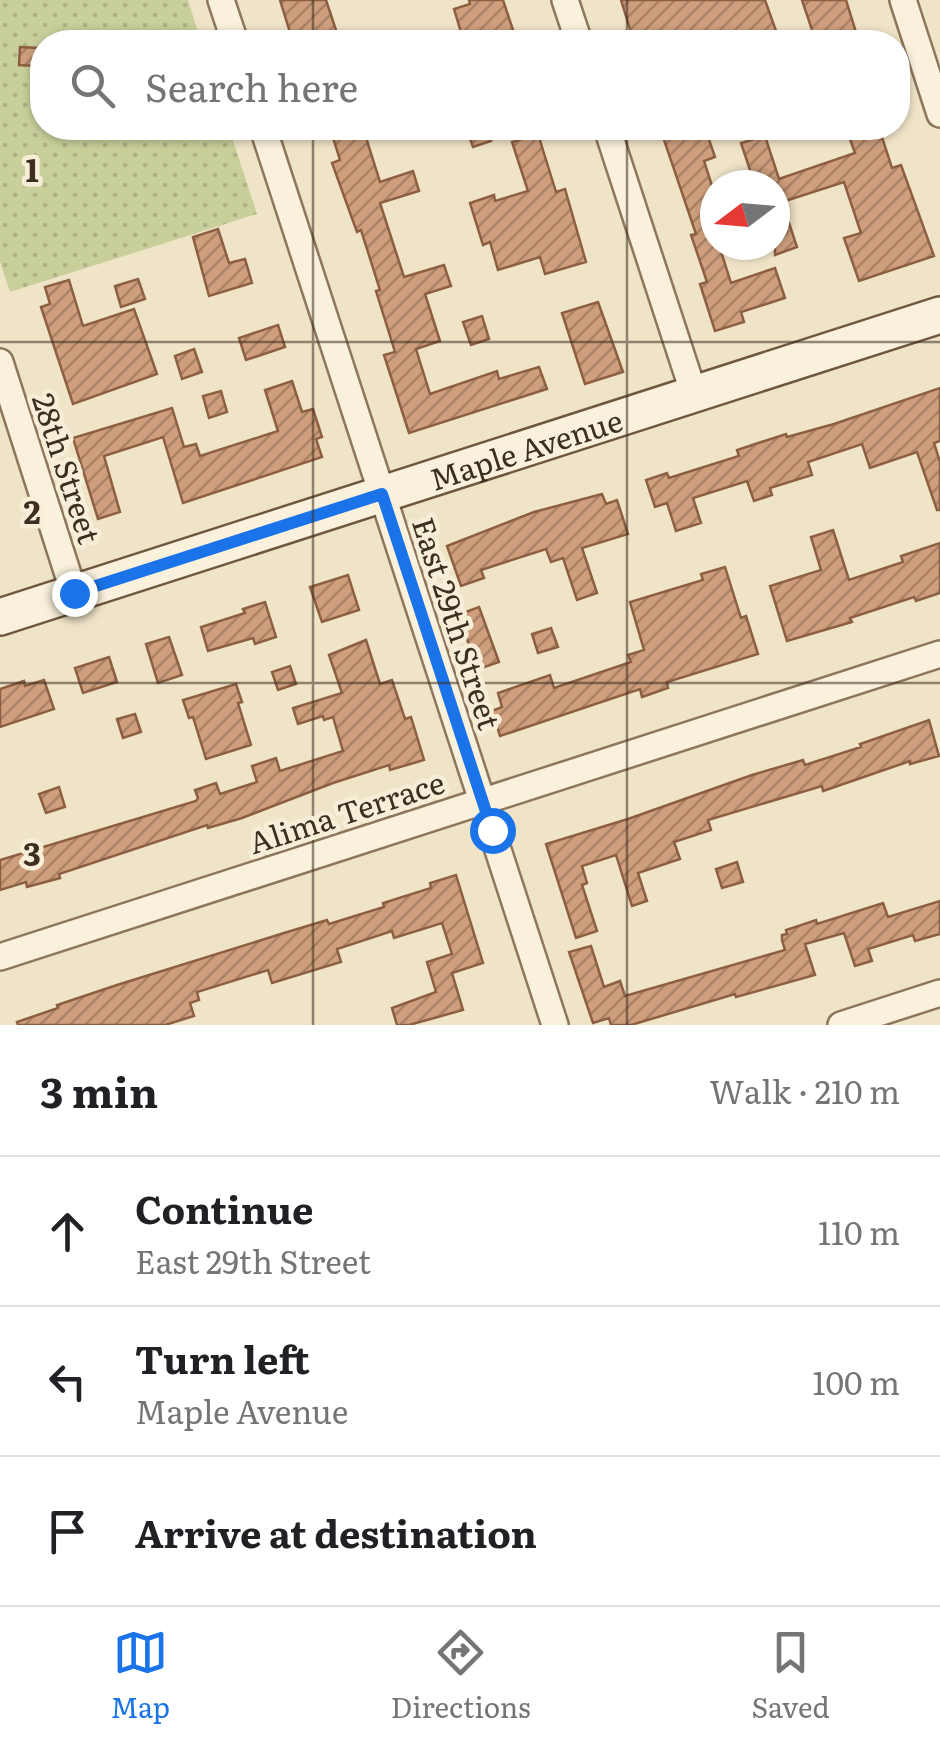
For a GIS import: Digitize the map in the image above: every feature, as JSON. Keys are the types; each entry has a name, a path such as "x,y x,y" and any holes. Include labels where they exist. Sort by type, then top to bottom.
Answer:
{"street":[{"path":"221,0 231,30"},
{"path":"566,0 576,30"},
{"path":"903,0 940,114"},
{"name":"East 29th Street","path":"266,140 555,1025"},
{"path":"611,140 694,394"},
{"name":"Maple Avenue","path":"0,617 940,314"},
{"name":"28th Street","path":"0,362 74,593"},
{"name":"Alima Terrace","path":"0,957 940,654"},
{"path":"841,1025 940,993"}],"green space":[{"path":"0,0 188,0 197,30 30,30 30,140 233,140 257,214 10,292 0,262"}],"building":[{"path":"280,0 326,0 336,30 289,30"},
{"path":"469,0 503,0 513,30 460,30 454,9 470,4"},
{"path":"621,0 765,0 776,30 630,30"},
{"path":"802,0 846,0 855,30 812,30"},
{"path":"20,47 30,48 30,66 19,65"},
{"path":"334,140 367,140 380,182 413,171 419,191 380,203 404,277 444,265 451,286 425,294 440,341 416,349 430,394 497,371 499,379 539,367 547,389 409,433 384,355 395,352 376,291 380,290 361,230 357,232 332,163 340,160"},
{"path":"470,140 491,140 491,141 473,147"},
{"path":"540,140 556,192 565,189 586,262 545,274 540,257 498,270 490,242 483,245 470,203 494,195 495,201 528,191 512,142"},
{"path":"664,140 709,140 715,157 704,161 707,170 700,170 700,260 724,260 731,283 775,268 785,298 741,312 744,322 715,331 700,284 707,282 691,235 696,234"},
{"path":"766,140 776,170 750,170 741,143"},
{"path":"850,140 883,140 892,168 901,165 934,256 859,281 844,238 861,233 844,182 790,199 790,175 855,153"},
{"path":"790,226 797,247 790,250"},
{"path":"218,229 229,263 245,259 252,283 209,296 193,237"},
{"path":"138,279 145,299 121,307 115,286"},
{"path":"69,280 83,326 134,309 157,374 73,404 41,307 50,304 45,287"},
{"path":"598,302 623,372 585,384 562,313"},
{"path":"482,316 489,339 471,345 463,322"},
{"path":"278,325 285,347 246,360 239,338"},
{"path":"194,349 202,372 182,379 175,356"},
{"path":"292,381 302,412 313,409 322,437 316,439 322,457 183,503 163,437 104,456 120,512 98,519 73,438 172,408 184,447 196,444 200,456 278,431 265,390"},
{"path":"940,388 940,441 934,443 940,462 940,510 917,452 870,468 862,444 808,462 812,475 770,488 772,495 754,501 747,481 693,498 701,523 676,531 667,503 655,507 646,480 667,473 669,478 739,456 737,450 834,424"},
{"path":"221,391 227,412 209,418 203,396"},
{"path":"602,494 606,504 617,500 628,534 582,548 597,593 577,600 563,558 551,562 546,549 481,570 484,578 461,586 447,546 534,512"},
{"path":"833,530 849,580 903,562 901,556 940,543 940,593 916,601 914,597 850,618 852,622 787,641 770,586 821,570 811,537"},
{"path":"725,567 741,618 746,616 758,654 667,682 668,688 642,697 640,689 500,736 492,711 502,707 498,693 550,675 554,688 631,662 628,655 644,650 630,602 703,580 701,574"},
{"path":"348,575 359,610 322,622 310,587"},
{"path":"265,602 276,637 255,644 253,638 208,651 201,627"},
{"path":"479,607 499,662 476,670 460,614"},
{"path":"551,628 558,647 538,653 532,634"},
{"path":"169,637 182,675 158,683 146,644"},
{"path":"366,640 380,684 392,680 405,719 411,717 424,760 390,770 389,765 333,783 242,818 208,828 207,825 59,874 60,878 0,890 0,860 196,801 195,790 216,783 220,794 257,782 252,766 276,758 280,771 343,751 333,717 298,724 293,708 342,693 329,655"},
{"path":"109,657 117,682 83,693 75,668"},
{"path":"290,666 296,684 278,690 272,672"},
{"path":"44,680 54,709 0,727 0,689 24,681 25,686"},
{"path":"236,684 251,745 206,759 193,717 189,718 183,700"},
{"path":"135,714 141,732 123,738 117,719"},
{"path":"929,720 939,756 708,820 711,830 674,842 680,859 638,873 647,901 632,906 616,855 582,866 587,883 582,885 597,931 576,938 546,844 752,775 803,760 805,765 861,747 860,744"},
{"path":"59,787 65,807 46,813 39,794"},
{"path":"737,862 743,882 722,888 716,869"},
{"path":"456,875 483,963 452,973 463,1010 397,1025 392,1008 436,992 427,962 452,954 442,923 394,938 392,931 337,949 341,962 272,983 268,970 197,992 199,1000 190,1003 194,1016 165,1025 18,1025 17,1022 58,1008 57,1005 117,985 327,920 329,924 384,907 383,903 431,888 430,883"},
{"path":"940,901 940,934 915,941 913,935 868,949 872,961 855,966 844,933 805,944 815,975 631,1025 611,1025 609,1018 593,1023 569,952 591,946 604,987 620,981 625,996 785,950 782,935 787,934 786,930 816,920 817,924 883,903 888,917"}],"route":[{"path":"74,593 382,494 492,830"}]}
